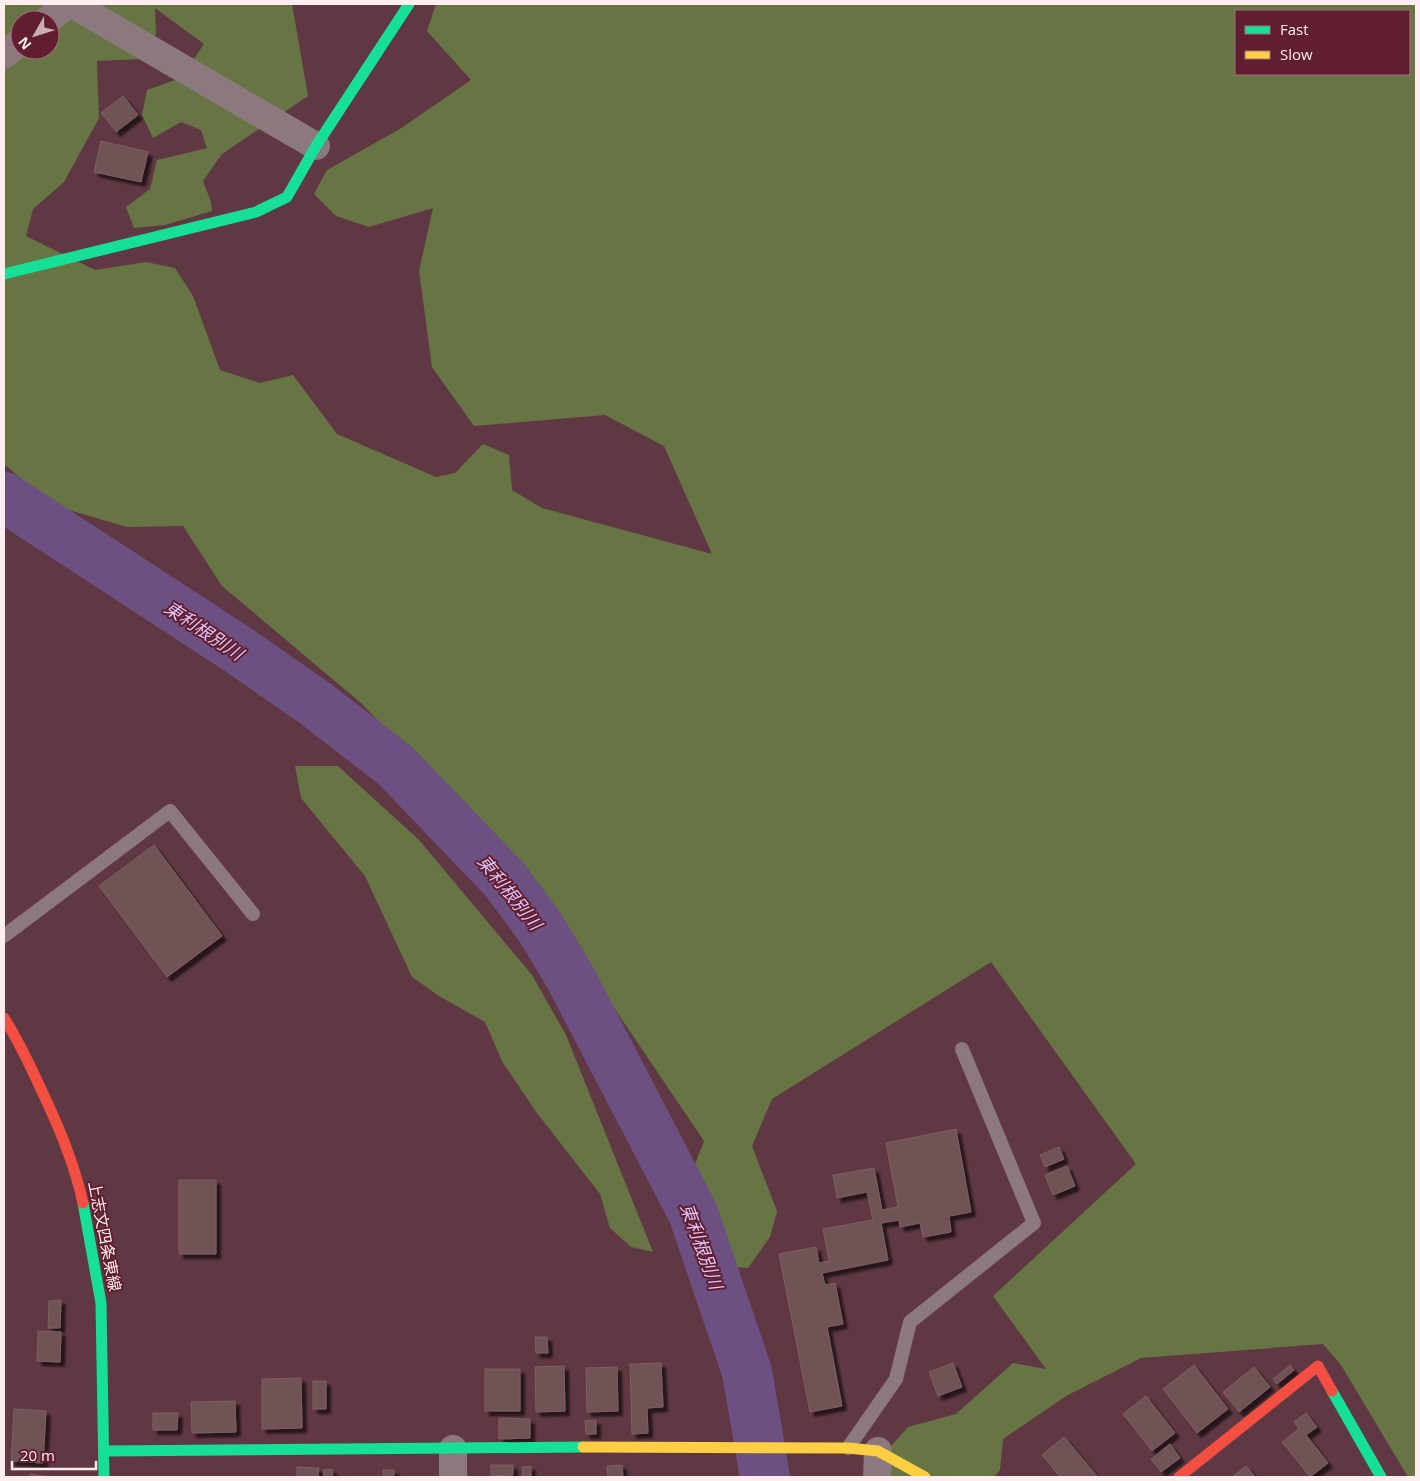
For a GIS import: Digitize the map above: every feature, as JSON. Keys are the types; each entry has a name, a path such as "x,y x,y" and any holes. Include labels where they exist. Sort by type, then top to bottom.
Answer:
{"street":[{"path":"72,4 316,146"},
{"path":"4,274 256,212 287,197 316,146 409,4"},
{"name":"上志文四条東線","path":"4,1018 16,1036 62,1132 83,1201 101,1304 104,1477"},
{"path":"1179,1477 1318,1366 1381,1477"},
{"path":"104,1451 848,1448 878,1464 925,1477"},
{"path":"453,1449 453,1477"}],"lane":[{"path":"4,936 170,811 253,914"},
{"path":"848,1448 896,1379 910,1322 1034,1222 962,1049"}],"green space":[{"path":"4,4 292,4 308,96 222,154 203,181 211,202 212,211 165,225 134,228 126,207 150,189 157,160 207,148 201,130 181,122 153,138 142,115 147,90 181,78 204,44 155,8 156,34 141,59 97,61 99,118 64,182 33,209 26,236 95,270 146,262 175,268 193,296 220,370 260,383 293,375 337,434 436,477 455,473 483,444 509,455 512,490 542,508 712,554 664,446 605,415 474,426 432,367 419,271 433,208 369,227 336,216 314,194 327,170 400,129 471,80 427,31 436,4 1416,4 1416,1477 1408,1477 1341,1365 1323,1344 1141,1358 1066,1396 1003,1439 1000,1470 994,1477 864,1477 908,1427 956,1414 1013,1363 1046,1369 993,1296 1136,1164 991,962 772,1099 752,1146 777,1211 770,1237 748,1268 720,1266 694,1167 704,1141 552,916 463,808 361,703 222,586 183,526 127,527 52,505 4,464"},
{"path":"295,766 338,766 419,840 532,975 566,1035 653,1252 631,1247 610,1228 600,1194 537,1113 503,1063 485,1022 439,996 412,977 365,876 301,798"}],"building":[{"path":"123,96 138,115 116,132 101,113"},
{"path":"101,141 148,152 141,182 94,172"},
{"path":"154,845 222,936 167,977 99,886"},
{"path":"956,1129 971,1212 949,1216 951,1232 923,1237 920,1223 900,1227 899,1220 881,1223 888,1260 822,1273 825,1285 835,1283 843,1324 827,1327 842,1406 810,1412 779,1254 816,1247 819,1263 829,1261 823,1229 873,1220 867,1192 837,1198 833,1175 874,1168 882,1210 898,1207 886,1143"},
{"path":"1059,1147 1064,1159 1045,1167 1040,1155"},
{"path":"1067,1166 1075,1186 1053,1195 1045,1175"},
{"path":"179,1180 216,1180 216,1254 179,1254"},
{"path":"61,1300 60,1328 48,1328 49,1301"},
{"path":"38,1331 61,1332 60,1362 37,1361"},
{"path":"535,1337 547,1337 548,1353 536,1353"},
{"path":"661,1363 663,1407 647,1408 648,1433 632,1434 630,1364"},
{"path":"953,1363 962,1387 938,1396 929,1372"},
{"path":"1194,1365 1228,1409 1197,1433 1163,1389"},
{"path":"1290,1365 1294,1370 1277,1384 1273,1379"},
{"path":"564,1366 565,1411 536,1412 535,1367"},
{"path":"617,1367 618,1411 587,1412 586,1368"},
{"path":"1254,1367 1270,1387 1239,1412 1223,1392"},
{"path":"485,1369 520,1369 520,1411 485,1411"},
{"path":"301,1378 302,1428 262,1429 262,1379"},
{"path":"313,1381 326,1381 326,1409 313,1409"},
{"path":"1146,1396 1175,1433 1152,1451 1123,1414"},
{"path":"235,1401 236,1432 192,1433 191,1402"},
{"path":"14,1409 46,1411 43,1463 11,1461"},
{"path":"153,1413 178,1413 177,1430 153,1430"},
{"path":"1306,1413 1317,1427 1306,1435 1328,1463 1310,1477 1282,1442 1299,1429 1294,1422"},
{"path":"499,1418 530,1419 530,1438 499,1439"},
{"path":"596,1420 596,1434 586,1434 585,1421"},
{"path":"1064,1437 1098,1477 1060,1477 1042,1455"},
{"path":"1170,1444 1180,1458 1161,1472 1151,1459"},
{"path":"491,1465 513,1465 513,1475 491,1476"},
{"path":"622,1465 623,1477 608,1477 607,1466"},
{"path":"531,1466 531,1477 523,1477 522,1467"},
{"path":"1246,1466 1255,1477 1232,1477"},
{"path":"297,1467 319,1468 318,1477 297,1477"},
{"path":"332,1469 333,1477 324,1477 323,1470"},
{"path":"383,1470 394,1470 394,1477 383,1477"},
{"path":"30,1474 49,1477 30,1477"}],"waterway":[{"name":"東利根別川","path":"4,497 237,649 316,704 396,766 505,880 540,927 570,977 693,1213 747,1372 765,1477"}],"traffic: fast":[{"path":"4,274 256,212 287,197 316,146 409,4"},
{"path":"83,1203 101,1303 104,1477"},
{"path":"1332,1391 1381,1477"},
{"path":"104,1451 583,1447"}],"traffic: slow":[{"path":"583,1447 848,1448 878,1451 925,1477"}],"traffic: jam":[{"path":"4,1018 47,1101 70,1158 83,1203"},
{"path":"1179,1477 1318,1366 1332,1391"}]}
